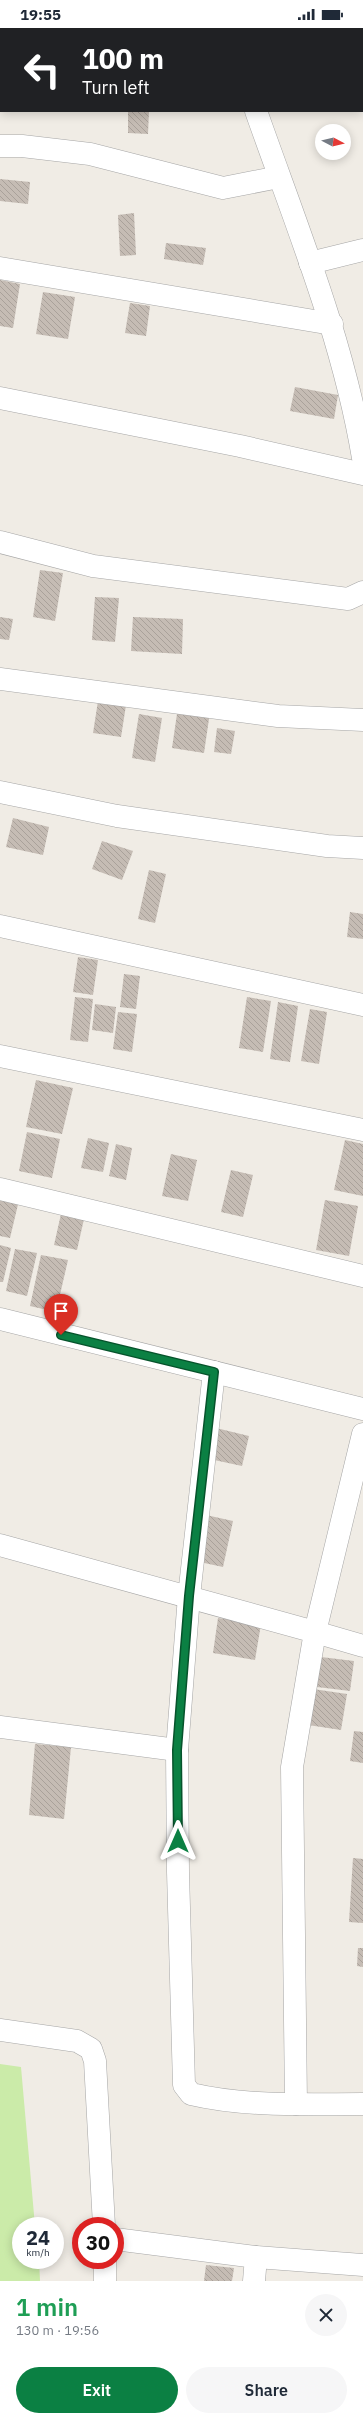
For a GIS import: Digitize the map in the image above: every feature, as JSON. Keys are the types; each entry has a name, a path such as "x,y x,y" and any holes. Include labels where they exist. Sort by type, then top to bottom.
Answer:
{"street":[{"path":"256,112 332,324 360,419 363,458"},
{"path":"0,146 22,146 90,154 223,188 279,178"},
{"path":"310,263 363,250"},
{"path":"0,268 332,324"},
{"path":"0,398 240,446 363,474"},
{"path":"0,542 93,566 348,599 363,592"},
{"path":"0,679 278,716 363,720"},
{"path":"0,792 117,816 327,846 363,848"},
{"path":"0,926 363,1005"},
{"path":"0,1056 363,1130"},
{"path":"0,1189 363,1276"},
{"path":"0,1320 363,1409"},
{"path":"214,1372 189,1596 177,1750 178,1872 184,2085 191,2094 206,2098 296,2104 363,2104"},
{"path":"296,2104 292,1767 315,1632 363,1434"},
{"path":"0,1545 189,1596 363,1646"},
{"path":"0,1727 177,1750"},
{"path":"0,2030 77,2042 91,2049 95,2061 104,2217"},
{"path":"124,2240 256,2257 363,2265"},
{"path":"254,2281 256,2257"},
{"path":"105,2269 106,2281"}],"green space":[{"path":"0,2064 21,2067 34,2217 12,2217 12,2269 39,2269 40,2281 0,2281"}],"building":[{"path":"128,112 149,112 148,134 128,133"},
{"path":"0,179 30,182 28,204 0,201"},
{"path":"134,213 136,255 120,256 118,215"},
{"path":"166,243 206,248 203,265 164,259"},
{"path":"0,280 20,284 13,328 0,326"},
{"path":"43,292 75,297 68,339 36,334"},
{"path":"130,303 150,306 146,336 125,333"},
{"path":"295,387 338,395 334,419 290,411"},
{"path":"40,570 63,573 55,621 33,617"},
{"path":"95,597 119,598 115,642 92,640"},
{"path":"0,617 13,619 9,640 0,639"},
{"path":"133,617 183,619 182,654 131,651"},
{"path":"98,701 126,705 121,737 93,733"},
{"path":"178,707 210,712 204,753 172,748"},
{"path":"139,714 162,718 155,762 132,758"},
{"path":"217,728 235,731 231,754 214,752"},
{"path":"13,818 49,827 43,855 6,847"},
{"path":"102,841 133,851 122,880 92,869"},
{"path":"149,870 166,874 155,923 138,919"},
{"path":"350,912 363,914 363,939 347,937"},
{"path":"78,957 98,960 93,995 73,992"},
{"path":"124,974 140,976 136,1009 120,1007"},
{"path":"75,997 93,999 88,1042 70,1040"},
{"path":"247,997 271,1001 263,1052 239,1048"},
{"path":"278,1002 298,1006 290,1062 270,1059"},
{"path":"95,1004 116,1007 113,1033 92,1030"},
{"path":"310,1009 327,1012 319,1064 301,1061"},
{"path":"118,1012 137,1014 132,1052 113,1049"},
{"path":"36,1080 73,1088 62,1134 26,1127"},
{"path":"27,1132 60,1139 52,1178 19,1171"},
{"path":"88,1138 109,1143 103,1172 81,1168"},
{"path":"345,1140 363,1144 363,1196 334,1190"},
{"path":"116,1144 132,1148 126,1180 109,1176"},
{"path":"171,1154 197,1160 188,1201 162,1196"},
{"path":"231,1170 253,1175 243,1217 221,1212"},
{"path":"0,1191 20,1196 10,1238 0,1236"},
{"path":"325,1200 358,1206 349,1256 316,1250"},
{"path":"61,1214 84,1219 77,1250 54,1245"},
{"path":"0,1245 11,1248 3,1282 0,1282"},
{"path":"15,1249 37,1253 27,1296 6,1291"},
{"path":"41,1255 68,1260 56,1312 30,1306"},
{"path":"212,1427 249,1436 242,1466 205,1458"},
{"path":"206,1515 233,1521 223,1567 195,1561"},
{"path":"218,1618 261,1624 255,1660 213,1653"},
{"path":"321,1657 354,1661 350,1691 317,1687"},
{"path":"313,1689 347,1694 341,1730 308,1725"},
{"path":"354,1731 363,1732 363,1763 350,1761"},
{"path":"35,1744 71,1747 64,1819 29,1815"},
{"path":"353,1858 363,1859 363,1923 349,1922"},
{"path":"358,1948 363,1948 363,1967 357,1966"},
{"path":"206,2265 234,2268 232,2281 204,2281"}],"route":[{"path":"61,1335 214,1372 189,1596 177,1750 178,1841"}]}
